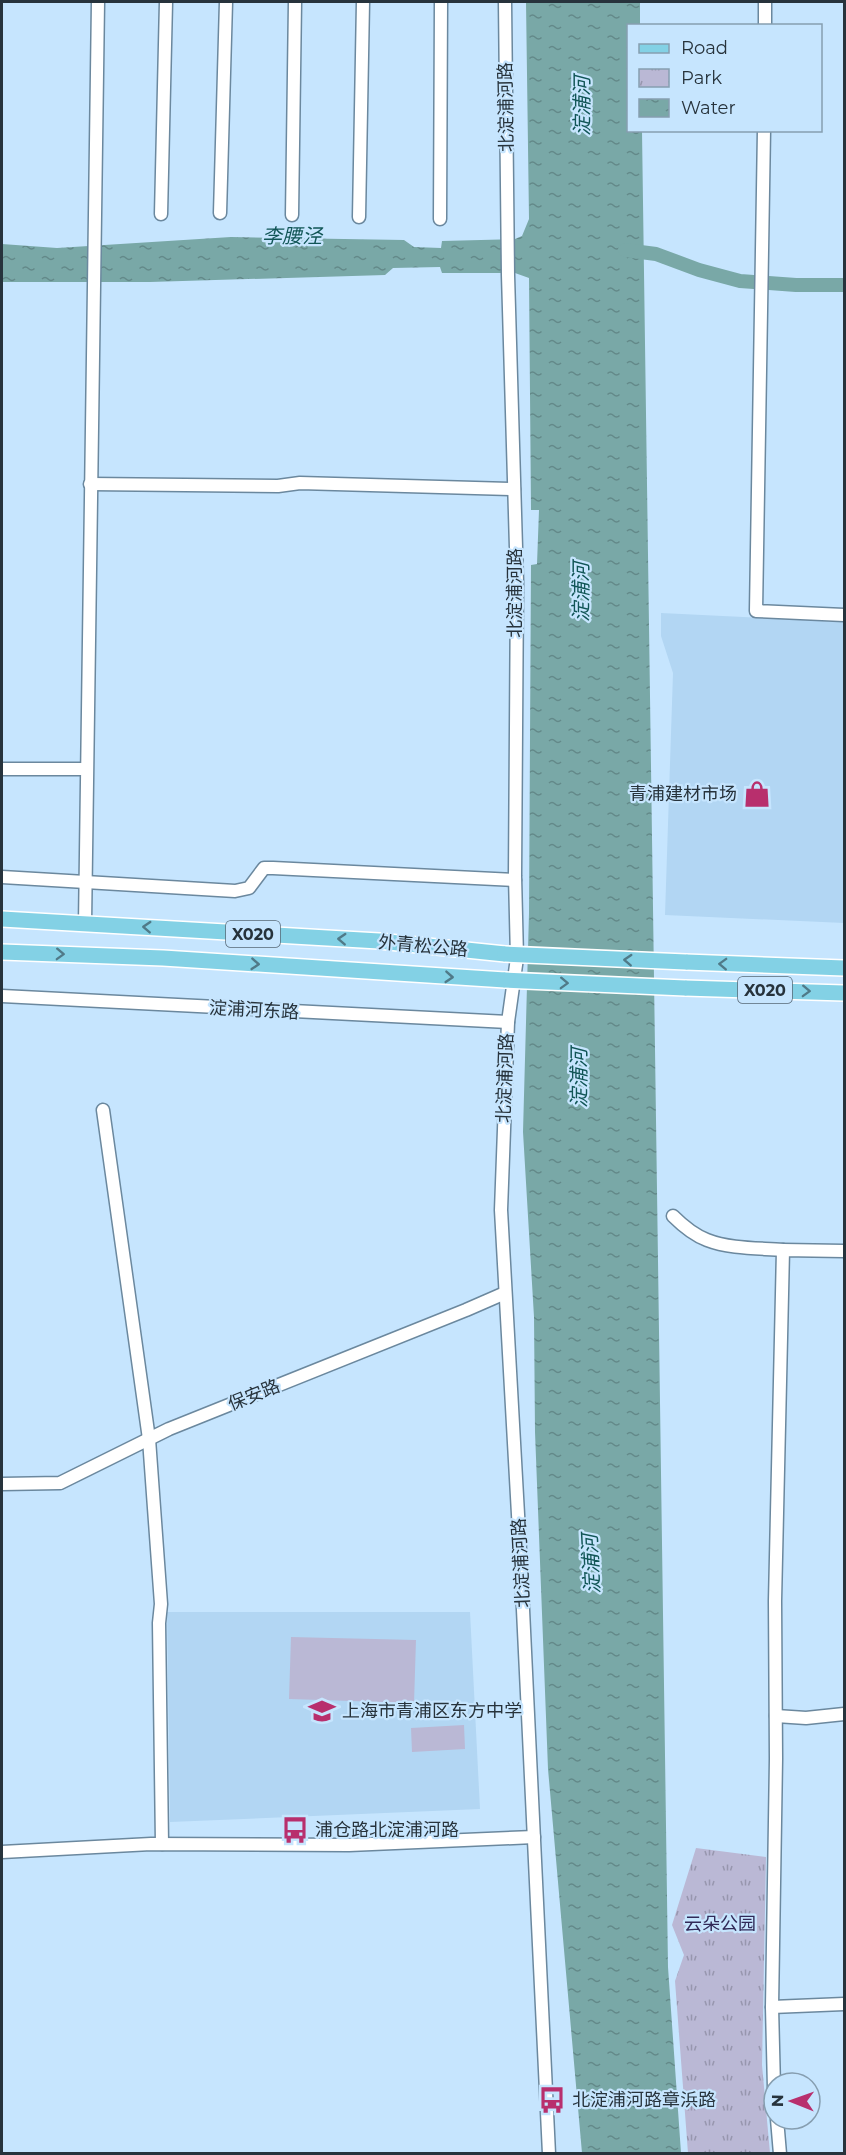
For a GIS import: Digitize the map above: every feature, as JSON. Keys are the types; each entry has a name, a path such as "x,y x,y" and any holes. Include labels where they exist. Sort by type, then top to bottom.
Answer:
{"main road":[{"name":"外青松公路","path":"2,919 380,941 505,954 844,968"},
{"name":"外青松公路","path":"2,952 163,958 505,980 844,993"}],"street":[{"path":"85,924 98,2"},
{"path":"161,214 166,2"},
{"path":"220,213 226,2"},
{"path":"292,215 295,2"},
{"path":"359,217 363,2"},
{"path":"440,219 441,2"},
{"name":"北淀浦河路","path":"505,2 508,275 517,582 518,958 508,1022 501,1210 549,2154"},
{"path":"765,2 765,24"},
{"path":"764,132 756,611 844,615"},
{"path":"90,484 278,486 300,483 514,489"},
{"path":"2,769 86,769"},
{"path":"2,878 235,891 249,888 264,868 516,880"},
{"name":"淀浦河东路","path":"2,996 508,1022"},
{"path":"103,1110 149,1439 161,1604 159,1623 162,1844"},
{"path":"673,1216 690,1231 708,1241 783,1250 844,1251"},
{"path":"774,2071 775,1600 783,1250"},
{"name":"保安路","path":"2,1484 60,1483 149,1439 505,1293"},
{"path":"776,1716 806,1718 844,1714"},
{"path":"2,1852 162,1844 349,1845 534,1837"},
{"path":"772,2007 844,2004"},
{"path":"778,2131 780,2154"}],"shaded area":[{"name":"青浦建材市场","path":"661,613 844,622 844,923 665,915 673,673 661,636"},
{"name":"上海市青浦区东方中学","path":"167,1612 470,1612 480,1809 170,1822"}],"green space":[{"path":"291,1637 416,1640 414,1703 289,1699"},
{"path":"464,1725 465,1749 412,1752 411,1728"},
{"name":"云朵公园","path":"696,1848 766,1857 762,2131 768,2131 770,2153 688,2153 675,1981 684,1955 672,1925"}],"water":[{"name":"淀浦河","path":"526,2 640,2 640,24 627,24 627,132 642,132 668,1967 681,2153 582,2153 548,1769 535,1432 534,1317 523,1132 529,913 531,565 537,564 539,510 531,510 529,278 515,273 442,273 440,267 393,268 385,275 150,282 2,282 2,244 57,248 231,237 404,240 414,247 441,248 442,241 515,239 522,236 529,219"}],"waterway":[{"path":"625,250 656,254 699,270 740,281 796,285 844,285"}],"place":[{"name":"青浦建材市场","path":"757,794"},
{"name":"上海市青浦区东方中学","path":"322,1711"},
{"name":"浦仓路北淀浦河路","path":"295,1830"},
{"name":"北淀浦河路章浜路","path":"552,2100"}],"water label":[{"name":"李腰泾","path":"292,236"}]}
